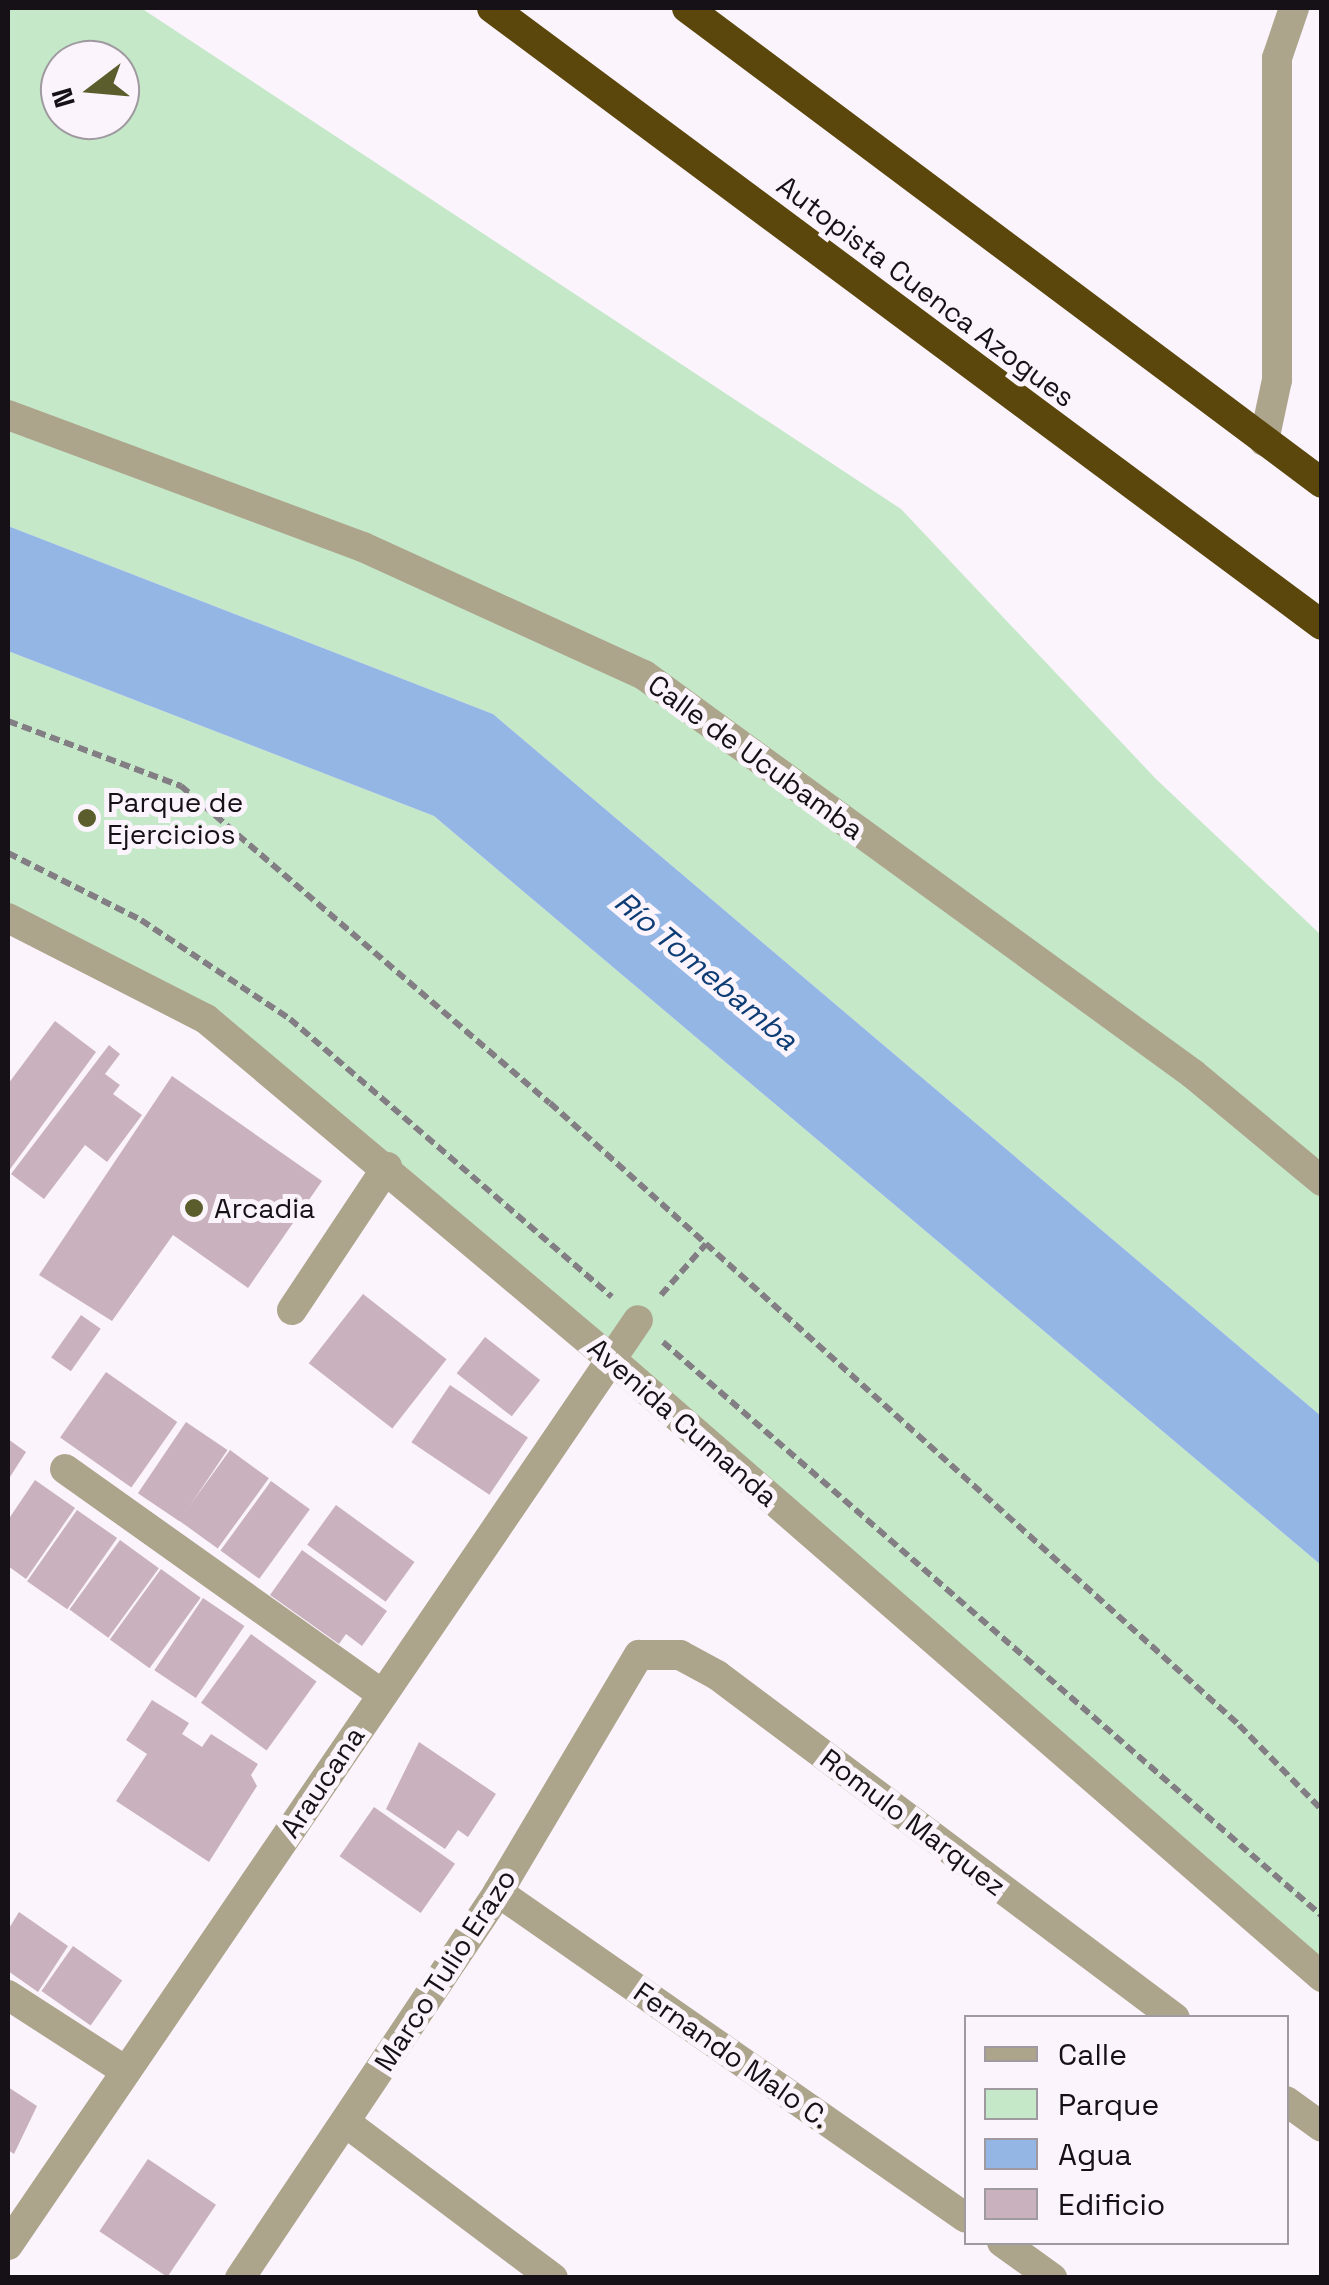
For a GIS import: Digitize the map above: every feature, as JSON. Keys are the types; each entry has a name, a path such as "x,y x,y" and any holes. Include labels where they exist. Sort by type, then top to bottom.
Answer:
{"highway":[{"name":"Autopista Cuenca Azogues","path":"492,8 1322,625"},
{"path":"687,8 1322,483"}],"street":[{"path":"1264,440 1277,380 1277,58 1294,8"},
{"name":"Calle de Ucubamba","path":"8,415 362,547 644,676 1194,1074 1322,1181"},
{"name":"Avenida Cumanda","path":"8,918 206,1019 387,1167 612,1360 1322,1977"},
{"path":"292,1310 387,1167"},
{"name":"Araucana","path":"8,2245 18,2209 124,2070 638,1320"},
{"path":"65,1469 382,1694"},
{"name":"Marco Tulio Erazo","path":"240,2278 498,1892 639,1655"},
{"name":"Romulo Marquez","path":"639,1655 680,1655 717,1675 1171,2015"},
{"name":"Fernando Malo C.","path":"498,1892 964,2217"},
{"path":"8,1995 124,2070"},
{"path":"1289,2103 1322,2127"},
{"path":"345,2122 553,2278"},
{"path":"1006,2245 1052,2278"}],"path":[{"path":"8,721 181,786 706,1244 1239,1725 1322,1810"},
{"path":"8,853 142,920 290,1018 1322,1916"},
{"path":"638,1320 706,1244"}],"green space":[{"path":"8,8 141,8 901,509 1156,779 1321,935 1321,1416 493,714 8,526"},
{"path":"8,651 434,816 1321,1565 1321,1977 206,1019 8,918"}],"water":[{"name":"Río Tomebamba","path":"8,526 493,714 1321,1416 1321,1565 434,816 8,651"}],"building":[{"path":"55,1021 96,1052 8,1172 8,1084"},
{"path":"109,1045 120,1054 105,1074 120,1085 113,1094 142,1115 107,1162 85,1145 44,1199 11,1174"},
{"name":"Arcadia","path":"172,1076 322,1181 248,1288 173,1235 112,1321 39,1275"},
{"path":"363,1294 447,1359 392,1429 309,1363"},
{"path":"81,1315 101,1329 71,1371 51,1358"},
{"path":"485,1337 540,1380 512,1416 457,1373"},
{"path":"106,1372 177,1422 131,1487 60,1438"},
{"path":"450,1385 528,1438 489,1495 411,1442"},
{"path":"186,1422 227,1450 179,1521 138,1493"},
{"path":"8,1439 26,1452 8,1480"},
{"path":"230,1450 269,1478 218,1549 179,1520"},
{"path":"35,1480 75,1508 26,1579 8,1566 8,1520"},
{"path":"271,1481 310,1509 259,1579 220,1551"},
{"path":"336,1505 414,1562 386,1602 307,1545"},
{"path":"77,1510 117,1538 67,1609 27,1581"},
{"path":"120,1540 159,1568 108,1638 69,1610"},
{"path":"302,1550 387,1611 362,1646 346,1634 339,1644 270,1595"},
{"path":"161,1569 201,1598 150,1668 110,1639"},
{"path":"203,1598 244,1626 196,1698 154,1670"},
{"path":"251,1634 317,1682 267,1750 201,1703"},
{"path":"152,1700 189,1723 182,1734 202,1747 211,1734 258,1764 251,1775 257,1786 209,1862 116,1801 147,1754 126,1740"},
{"path":"419,1742 496,1794 468,1837 458,1830 445,1849 386,1809"},
{"path":"374,1807 455,1864 421,1913 340,1856"},
{"path":"19,1912 68,1946 38,1992 8,1971 8,1930"},
{"path":"73,1946 122,1980 91,2025 41,1991"},
{"path":"8,2087 37,2106 14,2154 8,2150"},
{"path":"148,2159 216,2205 167,2277 99,2231"}],"place":[{"name":"Parque de Ejercicios","path":"87,818"},
{"name":"Arcadia","path":"194,1208"}]}
